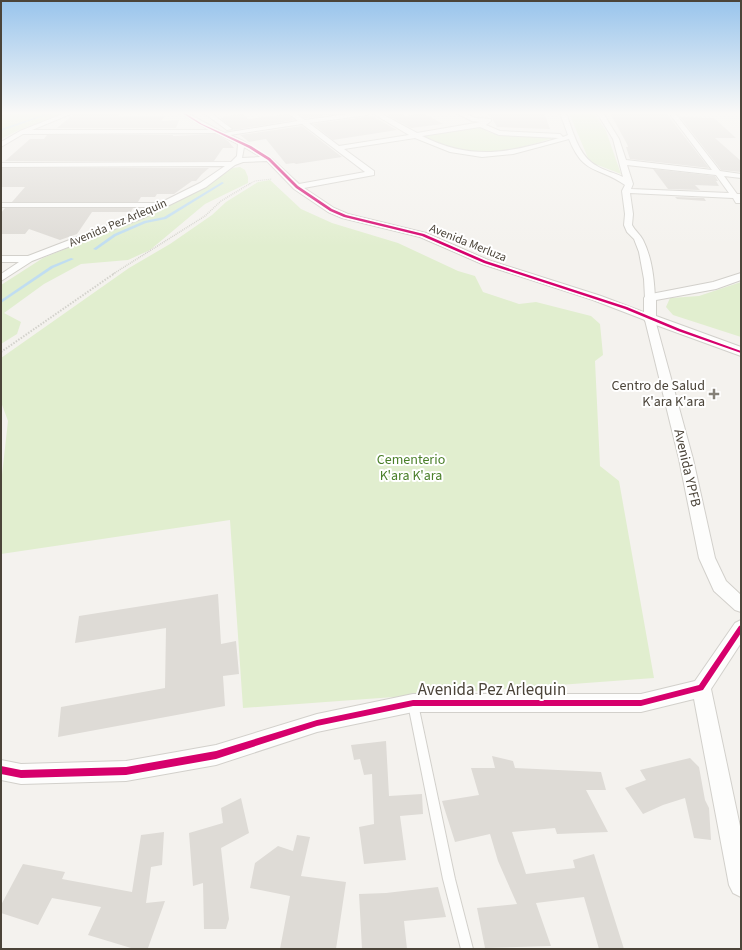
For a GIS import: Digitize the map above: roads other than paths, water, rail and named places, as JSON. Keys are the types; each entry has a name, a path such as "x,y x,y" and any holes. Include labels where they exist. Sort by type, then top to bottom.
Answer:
{"street":[{"path":"1,165 233,164 239,157"},
{"name":"Avenida Merluza","path":"266,157 296,187 331,210 345,216 423,235 485,262 583,294 741,352"},
{"path":"296,187 371,173 351,157"},
{"path":"582,157 583,160 594,167 619,177 628,188 738,196"},
{"name":"Avenida YPFB","path":"622,157 628,188 628,225 630,230 638,238 644,252 649,279 650,318 686,459 707,558 720,586 741,605"},
{"path":"706,157 738,196 741,203"},
{"name":"Avenida Pez Arlequin","path":"1,278 29,259 140,216 203,185 233,164 242,160 269,159"},
{"path":"623,162 741,176"},
{"path":"1,206 164,204"},
{"path":"1,259 29,259"},
{"path":"650,298 716,285 741,276"},
{"name":"Avenida Merluza","path":"650,318 684,322 741,340"},
{"path":"741,628 702,688 741,885"},
{"name":"Avenida Pez Arlequin","path":"1,770 21,774 126,771 216,756 318,723 413,704 641,703 702,688"}],"lane":[{"path":"413,704 449,879 467,949"}],"waterway":[{"path":"95,249 115,235 145,222 165,218 223,183"},
{"path":"1,302 52,267 72,259"}],"place":[{"name":"Centro de Salud K'ara K'ara","path":"714,394"}],"park label":[{"name":"Cementerio K'ara K'ara","path":"411,468"}]}
